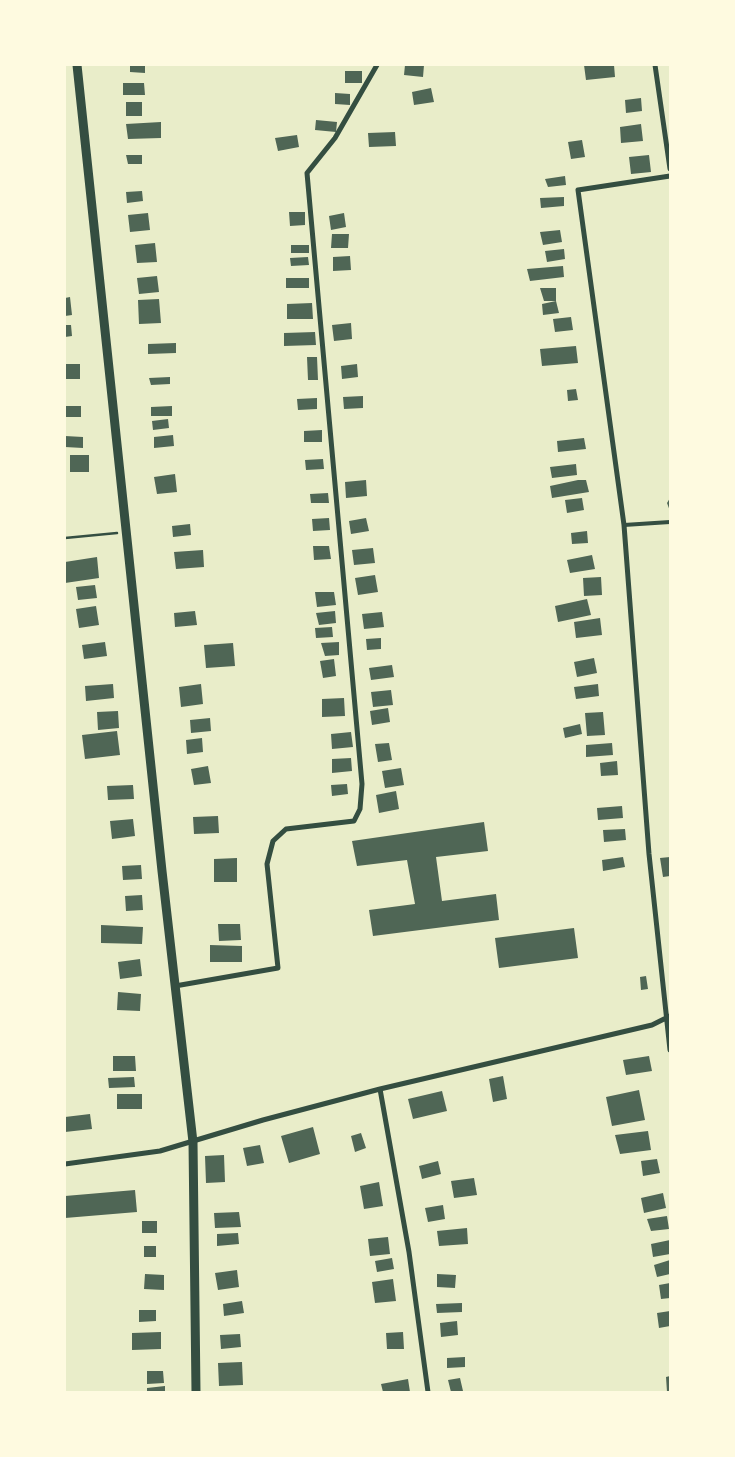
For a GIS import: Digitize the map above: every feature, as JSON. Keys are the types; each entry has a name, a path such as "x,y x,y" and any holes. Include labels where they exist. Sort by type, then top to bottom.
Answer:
{"street":[{"path":"77,65 193,1142 196,1392"},
{"path":"175,986 278,968 267,864 273,841 286,829 354,821 360,809 362,784 307,172 336,138 376,65"},
{"path":"655,65 670,170"},
{"path":"670,176 578,190 624,525 649,854 668,1017 670,1050"},
{"path":"65,1164 160,1151 262,1120 380,1089 652,1025 668,1017"},
{"path":"380,1089 409,1252 428,1392"}],"lane":[{"path":"624,525 670,522"}],"path":[{"path":"65,538 126,532"}],"building":[{"path":"130,65 145,65 145,73 130,72"},
{"path":"405,65 424,65 423,77 404,75"},
{"path":"584,65 614,65 615,77 586,80"},
{"path":"345,71 362,71 362,83 345,83"},
{"path":"123,83 144,83 145,95 123,95"},
{"path":"431,88 434,102 414,105 412,92"},
{"path":"335,93 350,94 350,105 335,104"},
{"path":"641,98 642,111 626,113 625,100"},
{"path":"126,102 142,102 142,116 126,116"},
{"path":"316,120 337,122 336,132 315,130"},
{"path":"161,122 161,138 128,139 126,124"},
{"path":"641,124 643,141 621,143 620,127"},
{"path":"395,132 396,146 369,147 368,133"},
{"path":"297,135 299,147 278,151 275,138"},
{"path":"582,140 585,157 571,159 568,142"},
{"path":"126,155 142,155 142,164 128,164"},
{"path":"649,155 651,172 631,174 629,157"},
{"path":"565,176 566,185 548,187 545,179"},
{"path":"142,191 143,201 127,203 126,192"},
{"path":"564,197 564,206 541,208 540,198"},
{"path":"289,212 305,212 305,225 290,226"},
{"path":"148,213 150,230 130,232 128,215"},
{"path":"344,213 346,227 331,230 329,216"},
{"path":"560,230 562,242 543,245 540,232"},
{"path":"332,234 349,234 348,248 331,248"},
{"path":"155,243 157,262 137,263 135,245"},
{"path":"291,245 309,245 309,253 291,253"},
{"path":"564,249 565,259 547,262 545,251"},
{"path":"350,256 351,270 333,271 333,257"},
{"path":"308,257 309,265 291,266 290,258"},
{"path":"563,266 564,277 530,281 527,269"},
{"path":"157,276 159,292 139,294 137,278"},
{"path":"286,278 309,278 309,288 286,288"},
{"path":"540,288 556,288 556,301 544,301"},
{"path":"70,297 72,315 65,316 65,298"},
{"path":"159,299 161,323 139,324 138,300"},
{"path":"556,301 559,313 543,315 542,304"},
{"path":"312,303 313,319 287,319 287,304"},
{"path":"571,317 573,330 555,332 553,319"},
{"path":"351,323 352,339 334,341 332,325"},
{"path":"65,325 71,325 72,336 65,337"},
{"path":"315,332 316,345 284,346 284,333"},
{"path":"176,343 176,353 148,354 148,344"},
{"path":"576,346 578,363 542,366 540,349"},
{"path":"307,357 317,357 318,380 308,380"},
{"path":"65,364 80,364 80,379 65,379"},
{"path":"357,364 358,377 342,379 341,366"},
{"path":"170,377 170,384 151,385 149,378"},
{"path":"576,389 578,400 568,401 567,390"},
{"path":"363,396 363,408 344,409 343,397"},
{"path":"317,398 317,409 298,410 297,399"},
{"path":"65,406 81,406 81,417 65,417"},
{"path":"172,406 172,416 151,416 151,407"},
{"path":"168,419 169,428 153,430 152,421"},
{"path":"322,430 322,442 304,442 304,431"},
{"path":"173,435 174,446 154,448 154,437"},
{"path":"65,436 83,437 83,448 65,447"},
{"path":"584,438 586,449 558,452 557,441"},
{"path":"70,455 89,455 89,472 70,472"},
{"path":"323,459 324,469 306,470 305,460"},
{"path":"576,464 577,475 552,478 550,467"},
{"path":"175,474 177,492 157,494 154,477"},
{"path":"366,480 367,496 346,498 345,482"},
{"path":"586,480 589,492 552,498 550,486"},
{"path":"328,493 329,503 311,503 310,494"},
{"path":"582,498 584,510 567,513 565,500"},
{"path":"670,498 670,511 667,503"},
{"path":"329,518 330,530 313,531 312,519"},
{"path":"366,518 369,531 351,534 349,521"},
{"path":"190,524 191,535 173,537 172,526"},
{"path":"587,531 588,543 572,544 571,533"},
{"path":"313,546 329,546 331,559 314,560"},
{"path":"373,548 375,563 354,565 352,550"},
{"path":"203,550 204,567 176,569 174,552"},
{"path":"592,555 595,569 570,573 567,560"},
{"path":"97,557 99,578 65,583 65,562"},
{"path":"375,575 378,592 358,595 355,578"},
{"path":"601,577 602,595 584,596 583,578"},
{"path":"95,585 97,598 78,600 76,587"},
{"path":"315,592 334,592 336,605 317,607"},
{"path":"587,599 591,615 558,622 555,606"},
{"path":"96,606 99,625 79,628 76,609"},
{"path":"195,611 197,625 175,627 174,613"},
{"path":"335,611 336,623 319,625 316,613"},
{"path":"382,612 384,627 364,629 362,614"},
{"path":"600,618 602,635 576,638 574,622"},
{"path":"332,627 333,637 316,638 315,628"},
{"path":"381,638 381,649 367,650 366,639"},
{"path":"105,642 107,656 84,659 82,645"},
{"path":"339,642 339,655 325,656 321,643"},
{"path":"233,643 235,666 206,668 204,645"},
{"path":"594,658 597,673 577,677 574,662"},
{"path":"334,659 336,676 323,678 320,661"},
{"path":"392,665 394,677 371,680 369,668"},
{"path":"113,684 114,698 86,701 85,686"},
{"path":"201,684 203,704 181,707 179,687"},
{"path":"598,684 599,696 576,699 574,687"},
{"path":"391,690 393,705 373,707 371,692"},
{"path":"344,698 345,716 322,717 322,699"},
{"path":"388,708 390,722 372,725 370,711"},
{"path":"118,711 119,728 98,730 97,712"},
{"path":"603,712 605,735 587,736 585,713"},
{"path":"210,718 211,731 191,733 190,720"},
{"path":"580,724 582,734 565,738 563,728"},
{"path":"117,731 120,755 85,759 82,735"},
{"path":"351,732 353,747 332,749 331,734"},
{"path":"202,738 203,752 187,754 186,740"},
{"path":"389,743 392,760 378,762 375,744"},
{"path":"612,743 613,755 586,757 586,745"},
{"path":"351,758 352,771 332,773 332,759"},
{"path":"617,761 618,775 601,776 600,763"},
{"path":"208,766 211,783 194,785 191,769"},
{"path":"401,768 404,785 385,788 382,771"},
{"path":"347,784 348,794 332,796 331,785"},
{"path":"133,785 134,799 108,800 107,786"},
{"path":"396,791 399,809 379,813 376,795"},
{"path":"622,806 623,818 598,820 597,808"},
{"path":"218,816 219,833 194,834 193,817"},
{"path":"133,819 135,836 112,839 110,821"},
{"path":"484,822 488,851 436,857 442,901 496,894 499,920 373,936 369,910 415,904 407,860 357,866 352,841"},
{"path":"625,829 626,840 604,842 603,830"},
{"path":"623,857 625,867 603,871 602,860"},
{"path":"670,857 670,876 663,877 660,858"},
{"path":"237,858 237,882 214,882 214,859"},
{"path":"141,865 142,879 123,880 122,866"},
{"path":"142,895 143,910 126,911 125,896"},
{"path":"218,924 240,924 241,940 219,941"},
{"path":"101,925 143,927 142,944 101,943"},
{"path":"574,928 578,958 499,968 495,938"},
{"path":"210,945 242,946 242,962 210,962"},
{"path":"140,959 142,976 120,979 118,962"},
{"path":"646,976 648,989 641,990 640,977"},
{"path":"118,992 141,994 140,1011 117,1010"},
{"path":"113,1056 135,1056 136,1071 113,1071"},
{"path":"649,1056 652,1071 626,1075 623,1060"},
{"path":"503,1076 507,1099 493,1102 489,1079"},
{"path":"134,1077 135,1087 109,1088 108,1078"},
{"path":"639,1090 645,1120 612,1126 606,1097"},
{"path":"442,1091 447,1111 413,1119 408,1099"},
{"path":"117,1094 142,1094 142,1109 117,1109"},
{"path":"90,1114 92,1129 65,1132 65,1117"},
{"path":"313,1127 320,1154 289,1163 281,1136"},
{"path":"648,1131 651,1150 620,1154 615,1135"},
{"path":"361,1133 366,1148 355,1152 351,1136"},
{"path":"260,1145 264,1163 247,1166 243,1148"},
{"path":"224,1155 225,1182 206,1183 205,1156"},
{"path":"657,1159 660,1173 643,1176 641,1161"},
{"path":"438,1161 441,1174 422,1179 419,1166"},
{"path":"474,1178 477,1195 454,1198 451,1181"},
{"path":"379,1182 383,1206 364,1209 360,1186"},
{"path":"135,1190 137,1212 65,1218 65,1196"},
{"path":"663,1193 666,1208 644,1213 641,1198"},
{"path":"443,1205 445,1219 428,1222 425,1208"},
{"path":"239,1212 241,1227 215,1228 214,1213"},
{"path":"667,1216 669,1229 651,1231 647,1219"},
{"path":"142,1221 157,1221 157,1233 142,1233"},
{"path":"467,1228 468,1244 439,1246 437,1231"},
{"path":"238,1233 239,1244 217,1246 217,1234"},
{"path":"388,1237 390,1254 370,1256 368,1239"},
{"path":"670,1240 670,1254 653,1257 651,1244"},
{"path":"144,1246 156,1246 156,1257 144,1257"},
{"path":"392,1258 394,1269 377,1272 375,1261"},
{"path":"670,1260 670,1274 657,1277 654,1265"},
{"path":"237,1270 239,1287 218,1290 215,1273"},
{"path":"145,1274 164,1275 164,1290 144,1289"},
{"path":"437,1274 456,1275 455,1288 437,1287"},
{"path":"393,1279 396,1301 375,1303 372,1282"},
{"path":"670,1283 670,1298 661,1299 659,1285"},
{"path":"242,1301 244,1313 224,1316 223,1304"},
{"path":"462,1303 462,1312 437,1313 436,1304"},
{"path":"139,1310 156,1310 156,1321 139,1322"},
{"path":"670,1311 670,1326 659,1328 657,1313"},
{"path":"457,1321 458,1335 441,1337 440,1323"},
{"path":"161,1332 161,1349 132,1350 132,1333"},
{"path":"403,1332 404,1349 387,1349 386,1333"},
{"path":"240,1334 241,1347 221,1349 220,1335"},
{"path":"465,1357 465,1367 447,1368 447,1358"},
{"path":"242,1362 243,1385 219,1386 218,1363"},
{"path":"147,1371 163,1371 164,1383 147,1384"},
{"path":"670,1376 670,1391 667,1392 666,1377"},
{"path":"460,1378 463,1391 451,1392 448,1380"},
{"path":"408,1379 410,1392 383,1392 381,1384"},
{"path":"165,1386 165,1392 147,1392 147,1388"}]}
